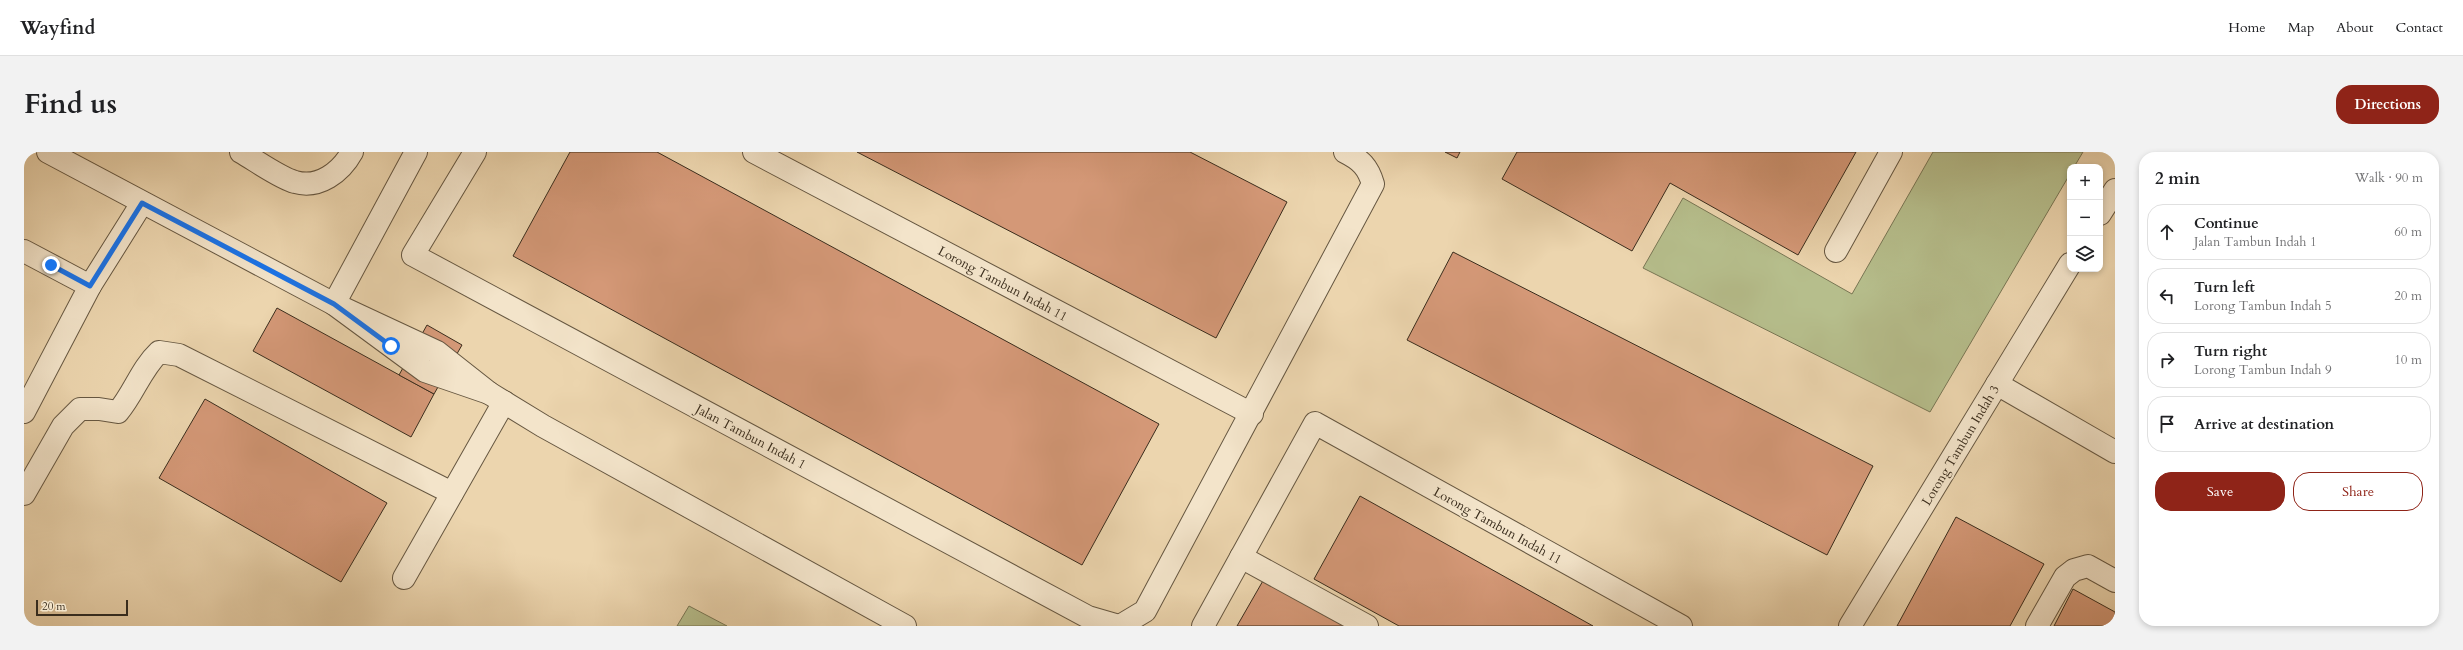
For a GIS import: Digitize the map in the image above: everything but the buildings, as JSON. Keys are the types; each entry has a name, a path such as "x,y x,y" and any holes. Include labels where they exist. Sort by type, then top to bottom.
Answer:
{"street":[{"path":"48,152 334,304 425,371 497,397 550,430 905,626"},
{"path":"241,152 295,182 320,182 345,166 352,152"},
{"path":"334,304 416,152"},
{"name":"Jalan Tambun Indah 1","path":"475,152 413,255 1088,617 1119,626"},
{"name":"Lorong Tambun Indah 11","path":"754,152 1252,414"},
{"path":"1836,251 1892,152"},
{"path":"1119,626 1145,611 1252,414 1373,184 1368,169 1352,155"},
{"path":"2103,209 2115,190"},
{"path":"24,412 90,286 142,203"},
{"path":"24,251 90,286"},
{"name":"Lorong Tambun Indah 3","path":"1850,626 2067,269"},
{"path":"24,494 63,426 80,409 99,409 118,412 130,398 146,364 158,352 179,355 452,493"},
{"path":"1997,384 2115,452"},
{"path":"404,578 452,493 497,397"},
{"name":"Lorong Tambun Indah 11","path":"1241,557 1315,423 1681,626"},
{"path":"1204,626 1241,557 1367,626"},
{"path":"2037,626 2065,577 2074,570 2088,566 2115,581"}],"green space":[{"path":"1933,152 2083,152 2076,164 2067,164 2067,179 1930,412 1643,268 1683,198 1852,294"},
{"path":"689,606 727,626 677,626"}],"route":[{"path":"51,265 90,286 142,203 334,304 391,346"}]}
